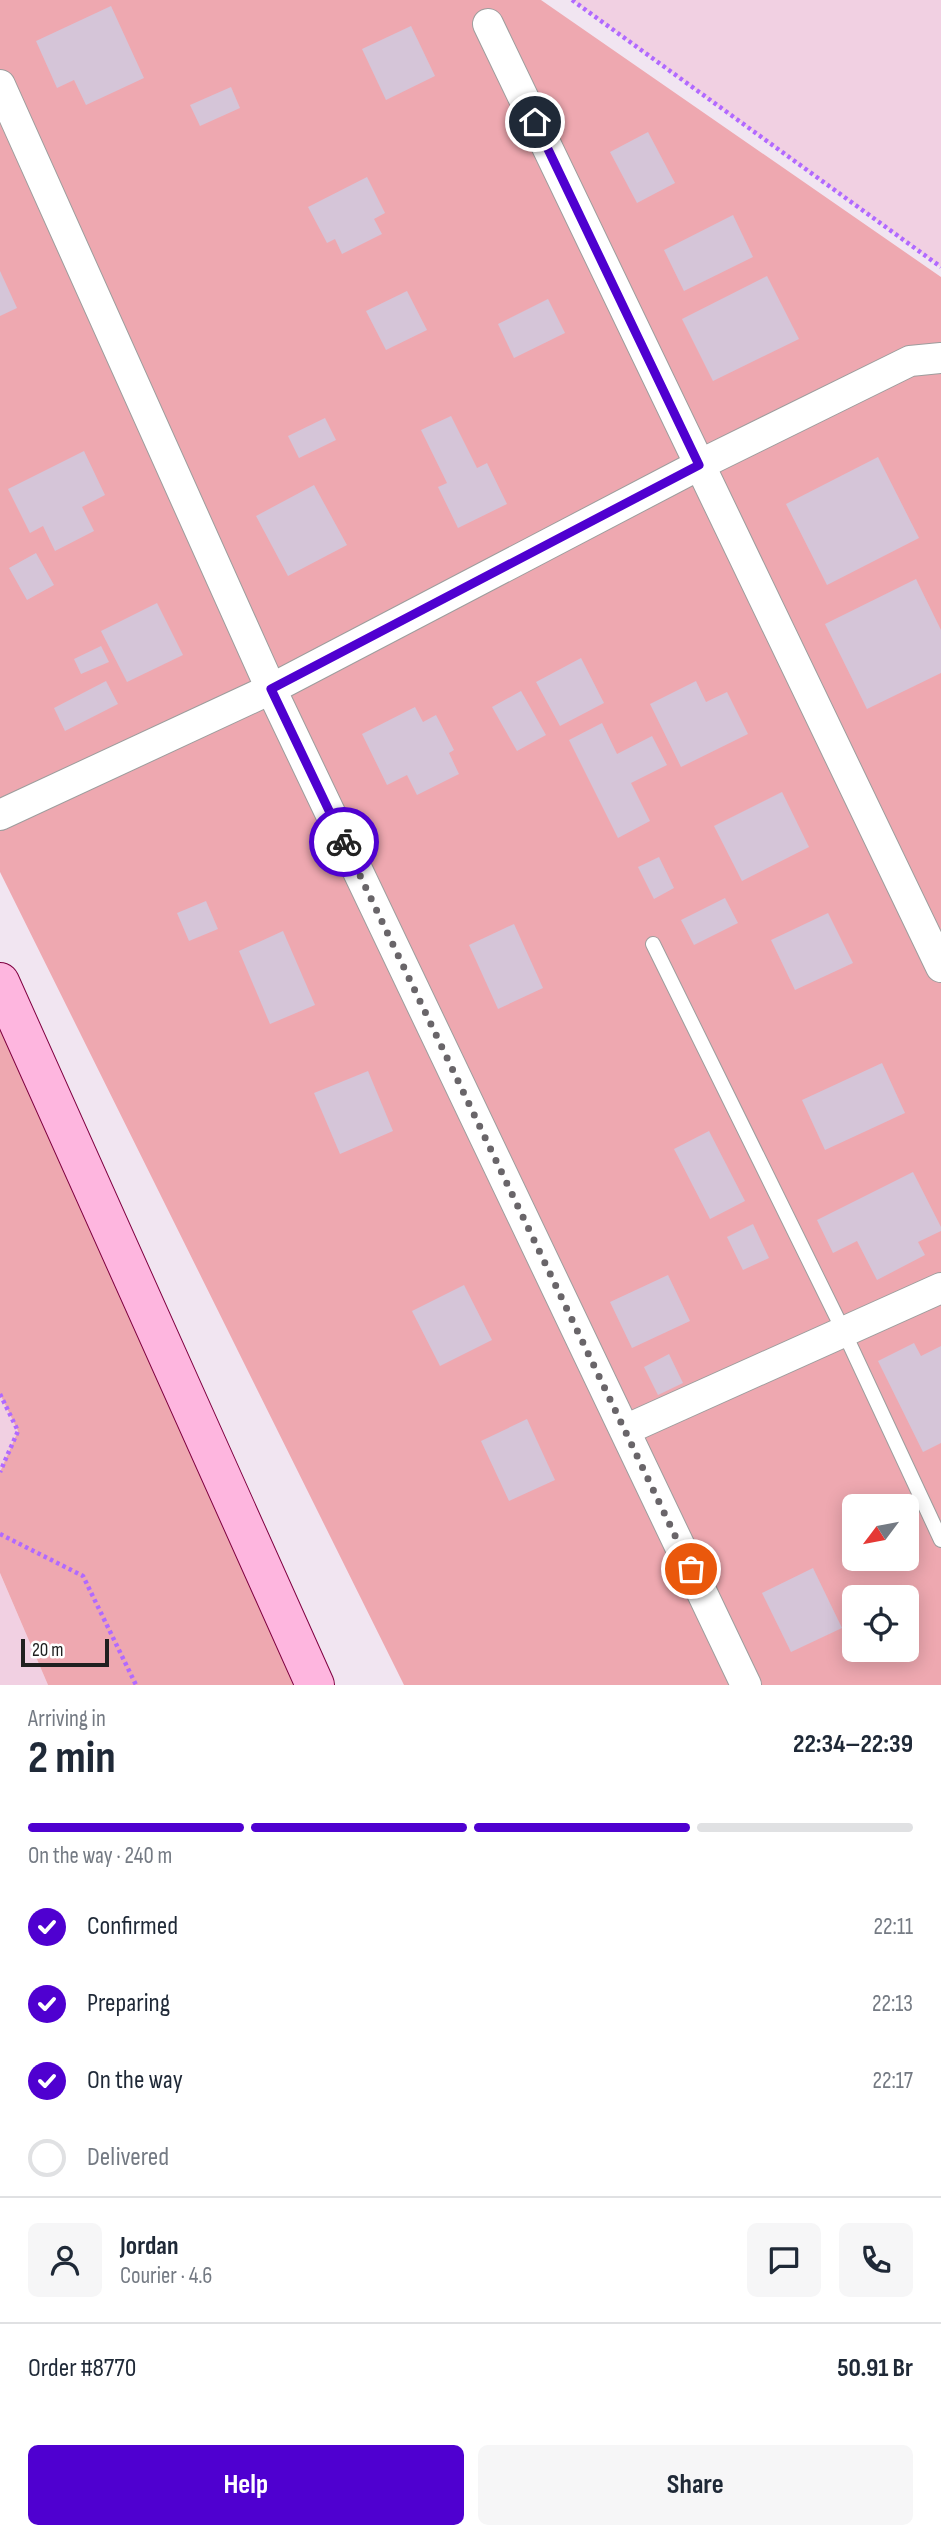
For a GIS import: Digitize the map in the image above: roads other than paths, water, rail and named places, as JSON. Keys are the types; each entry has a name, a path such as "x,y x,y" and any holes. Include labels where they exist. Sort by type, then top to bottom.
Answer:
{"main road":[{"path":"0,982 314,1685"}],"street":[{"path":"488,24 941,967"},
{"path":"0,85 271,689 746,1685"},
{"path":"0,815 271,689 699,465 910,362 941,358"},
{"path":"625,1430 941,1288"}],"lane":[{"path":"653,944 844,1332 941,1539"}]}
